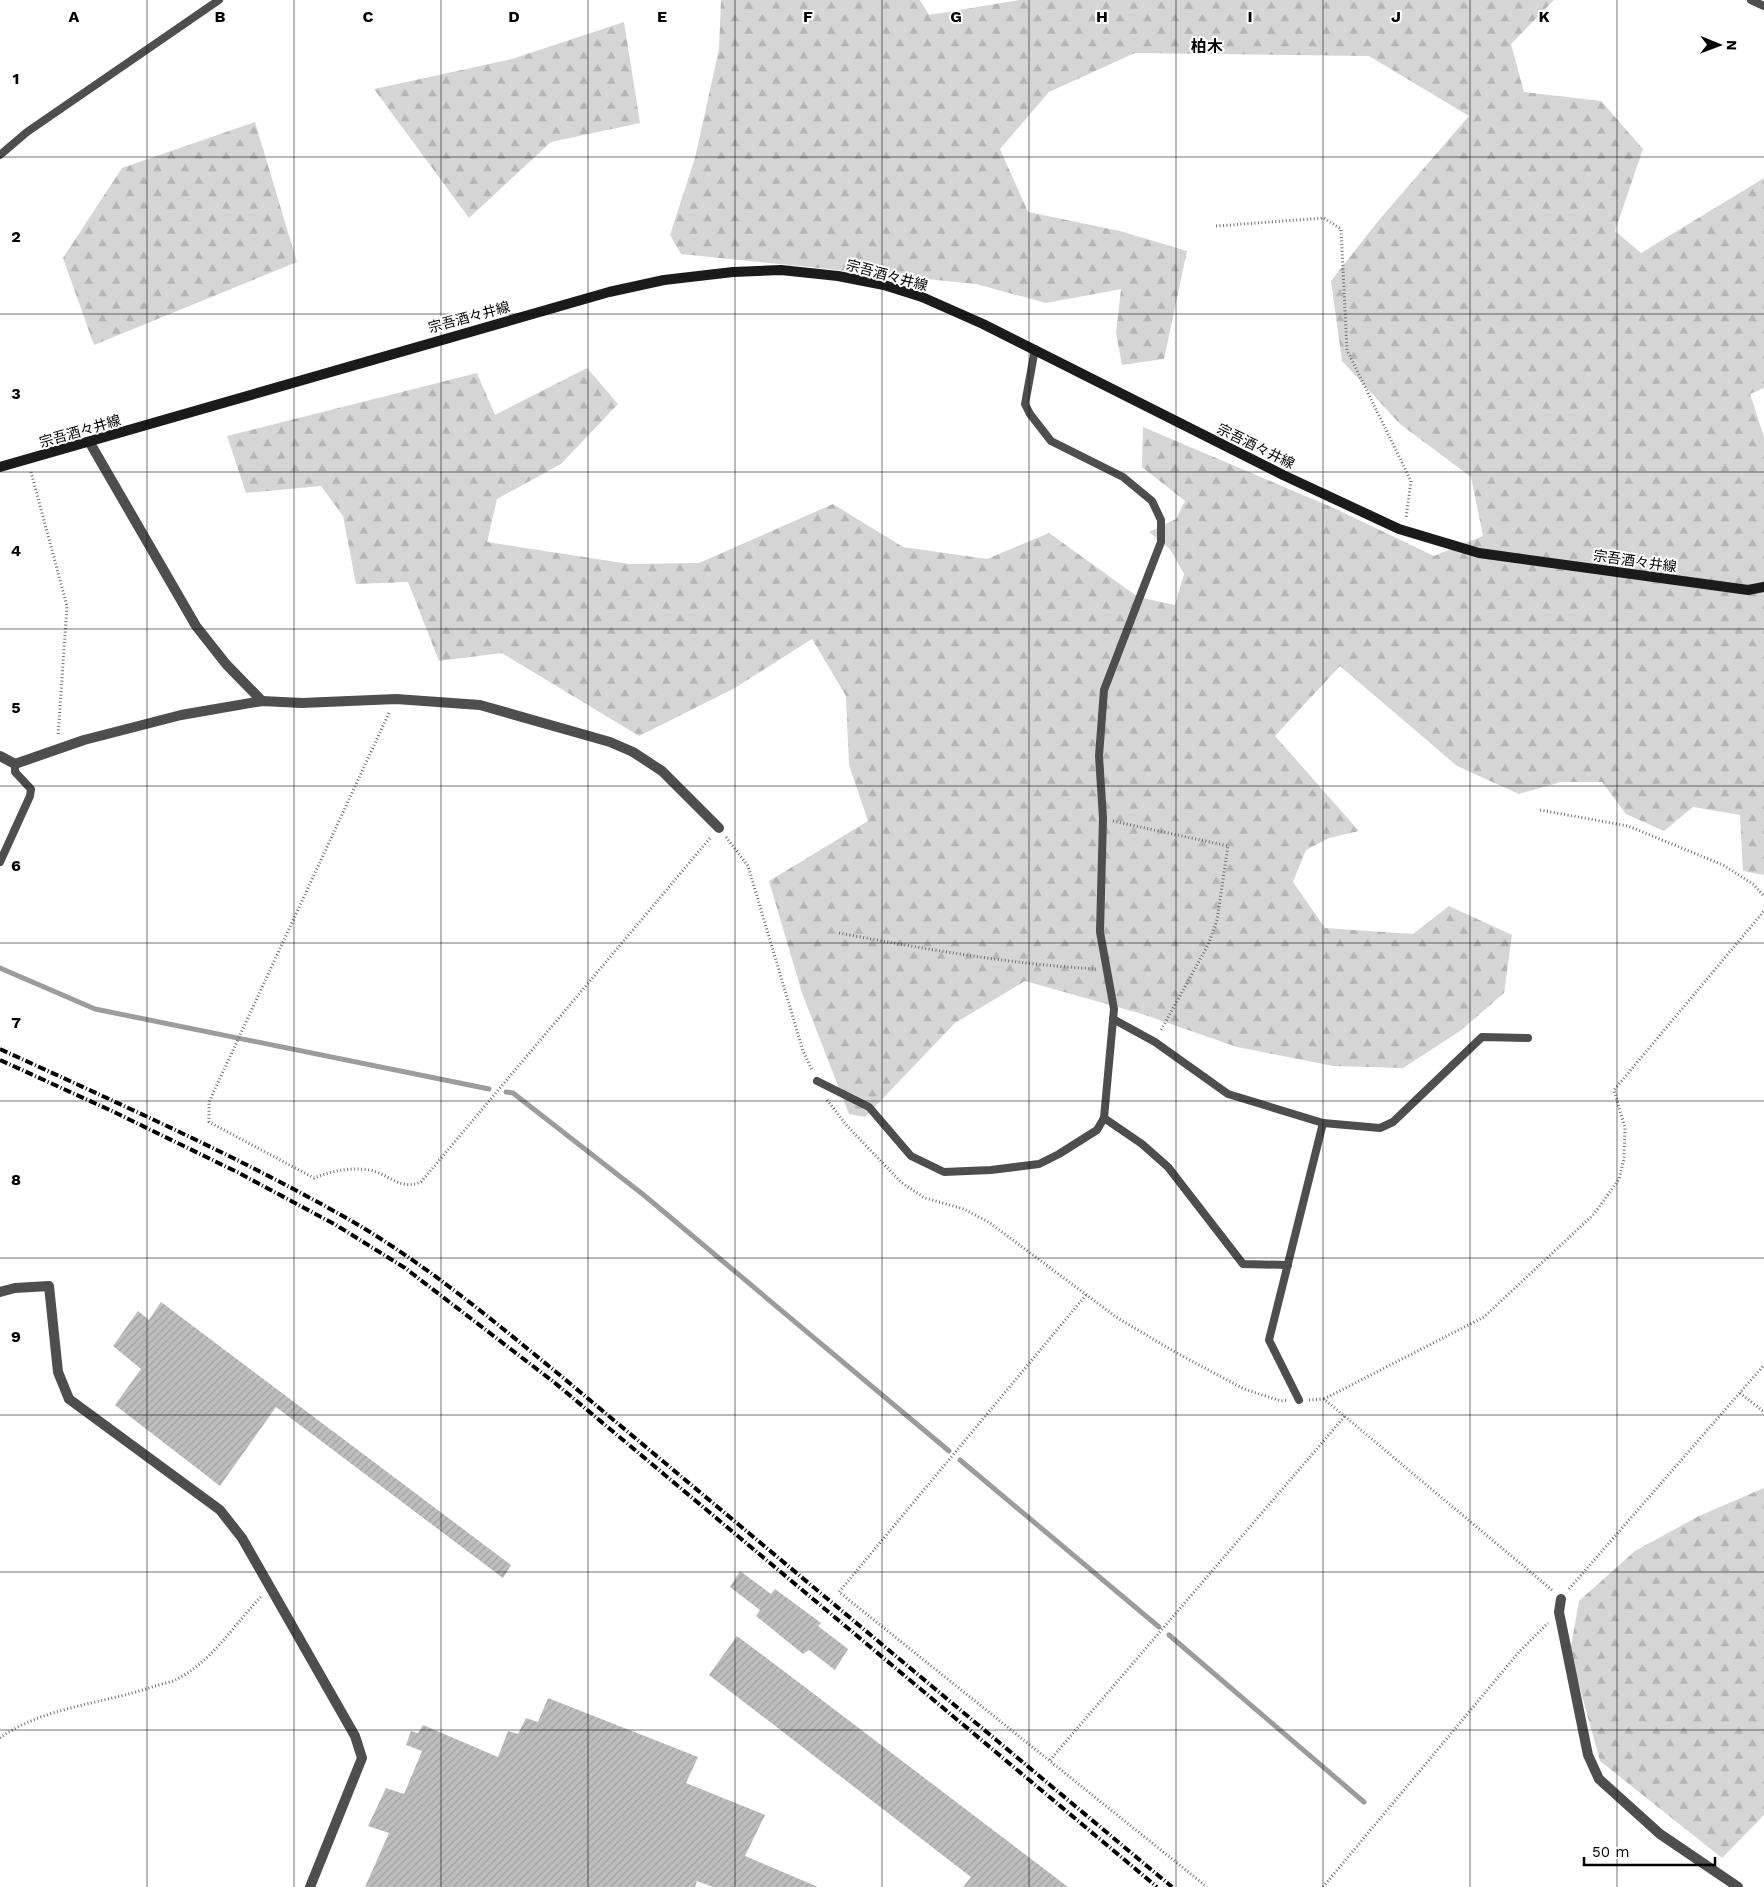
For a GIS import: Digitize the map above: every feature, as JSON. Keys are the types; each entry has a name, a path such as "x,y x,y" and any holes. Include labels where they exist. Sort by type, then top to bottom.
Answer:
{"main road":[{"name":"宗吾酒々井線","path":"0,467 90,443 335,369 609,292 664,280 733,272 781,270 838,276 884,285 922,297 1035,350 1283,475 1405,531 1479,553 1748,590 1764,587"}],"street":[{"path":"90,443 196,626 226,664 262,701"},
{"path":"0,756 15,764 84,740 181,715 262,701 302,703 396,699 480,705 610,742 632,752 662,771 719,828"},
{"path":"0,1292 15,1288 49,1286 58,1372 69,1399 220,1510 242,1538 355,1736 362,1758 310,1887"},
{"path":"1561,1598 1559,1612 1588,1755 1599,1778 1660,1834 1738,1887"}],"lane":[{"path":"0,155 27,132 219,0"},
{"path":"1751,0 1764,6"},
{"path":"817,1081 869,1107 911,1156 944,1172 992,1170 1039,1164 1097,1130 1104,1118 1114,1009 1100,932 1103,818 1099,756 1104,690 1161,542 1161,520 1152,500 1123,477 1051,441 1030,414 1025,404 1035,350"},
{"path":"0,862 30,796 31,789 15,772 15,764"},
{"path":"1113,1019 1155,1042 1228,1094 1323,1122 1380,1128 1393,1122 1482,1037 1528,1038"},
{"path":"1104,1118 1142,1144 1168,1166 1242,1264 1288,1265"},
{"path":"1299,1400 1269,1340 1323,1122"}],"path":[{"path":"1216,226 1324,218 1341,229 1347,350 1411,481 1405,531"},
{"path":"28,459 67,606 58,749"},
{"path":"396,699 209,1102 209,1122 314,1178 337,1169 370,1170 402,1185 413,1186 421,1182 719,828 748,866 802,1051 822,1094 848,1127 902,1183 926,1198 964,1209 990,1223 1116,1317 1166,1347 1244,1389 1281,1401 1324,1399 1484,1317 1594,1214 1619,1179 1624,1159 1625,1128 1614,1090 1764,911"},
{"path":"1540,810 1628,826 1723,865 1754,884 1764,896"},
{"path":"1103,818 1228,846 1217,920 1208,944 1155,1042"},
{"path":"839,933 959,954 1048,966 1108,970"},
{"path":"1086,1295 839,1592 1207,1887"},
{"path":"1324,1399 1561,1598 1764,1365"},
{"path":"1740,1393 1764,1412"},
{"path":"1050,1760 1345,1416"},
{"path":"0,1738 12,1729 44,1716 74,1707 122,1697 177,1679 208,1657 245,1614 271,1588"},
{"path":"1323,1887 1519,1652 1559,1612"}],"green space":[{"path":"721,0 920,0 929,15 1019,0 1554,0 1511,44 1524,92 1601,101 1643,149 1615,231 1641,253 1764,178 1764,388 1750,394 1764,437 1764,875 1743,871 1740,815 1693,807 1664,831 1626,814 1602,782 1561,782 1519,794 1457,766 1340,666 1275,736 1359,831 1329,838 1306,850 1293,882 1325,928 1413,934 1449,906 1512,935 1504,993 1460,1031 1403,1068 1333,1066 1237,1047 1142,1014 1025,981 955,1023 865,1117 849,1114 802,993 769,881 868,821 849,765 846,696 812,639 733,689 639,736 502,653 439,661 408,582 356,584 343,516 321,486 246,493 227,436 477,373 495,415 587,368 618,404 561,464 497,499 487,542 629,564 699,563 833,504 903,547 987,559 1049,533 1138,597 1175,605 1184,574 1170,549 1149,532 1176,519 1185,501 1142,467 1143,427 1336,509 1434,556 1483,536 1471,477 1400,424 1342,361 1331,281 1379,220 1469,116 1369,56 1135,53 1049,92 1000,149 1028,212 1120,231 1187,251 1164,359 1122,365 1116,333 1121,289 1046,303 976,284 681,254 670,235 695,158 719,49"},
{"path":"624,22 640,123 551,142 469,218 374,89 512,59"},
{"path":"255,122 297,262 94,345 63,258 122,168"},
{"path":"1764,1488 1764,1815 1722,1858 1600,1761 1570,1652 1579,1601 1635,1551 1699,1516"}],"building":[{"path":"161,1302 511,1565 503,1578 276,1407 220,1486 115,1405 141,1369 113,1346 138,1311 149,1320"},
{"path":"740,1571 771,1594 775,1589 821,1623 818,1626 848,1649 835,1670 809,1650 803,1654 756,1616 760,1610 730,1587"},
{"path":"737,1636 1068,1887 963,1887 971,1877 709,1675"},
{"path":"548,1698 698,1757 686,1783 765,1815 745,1856 818,1887 713,1887 697,1881 695,1887 365,1887 389,1833 368,1826 386,1788 404,1794 422,1751 406,1745 411,1731 418,1733 423,1725 498,1757 508,1731 518,1734 526,1718 538,1722"}],"waterway":[{"path":"0,968 95,1009 489,1089"},
{"path":"506,1092 513,1093 645,1196 949,1451"},
{"path":"960,1460 1159,1627"},
{"path":"1169,1635 1364,1802"}],"railway":[{"path":"0,1049 257,1170 370,1232 427,1270 561,1376 1172,1887"},
{"path":"0,1060 112,1111 239,1173 336,1225 405,1268 555,1383 1157,1887"}],"district":[{"name":"柏木","path":"1207,46"}]}
